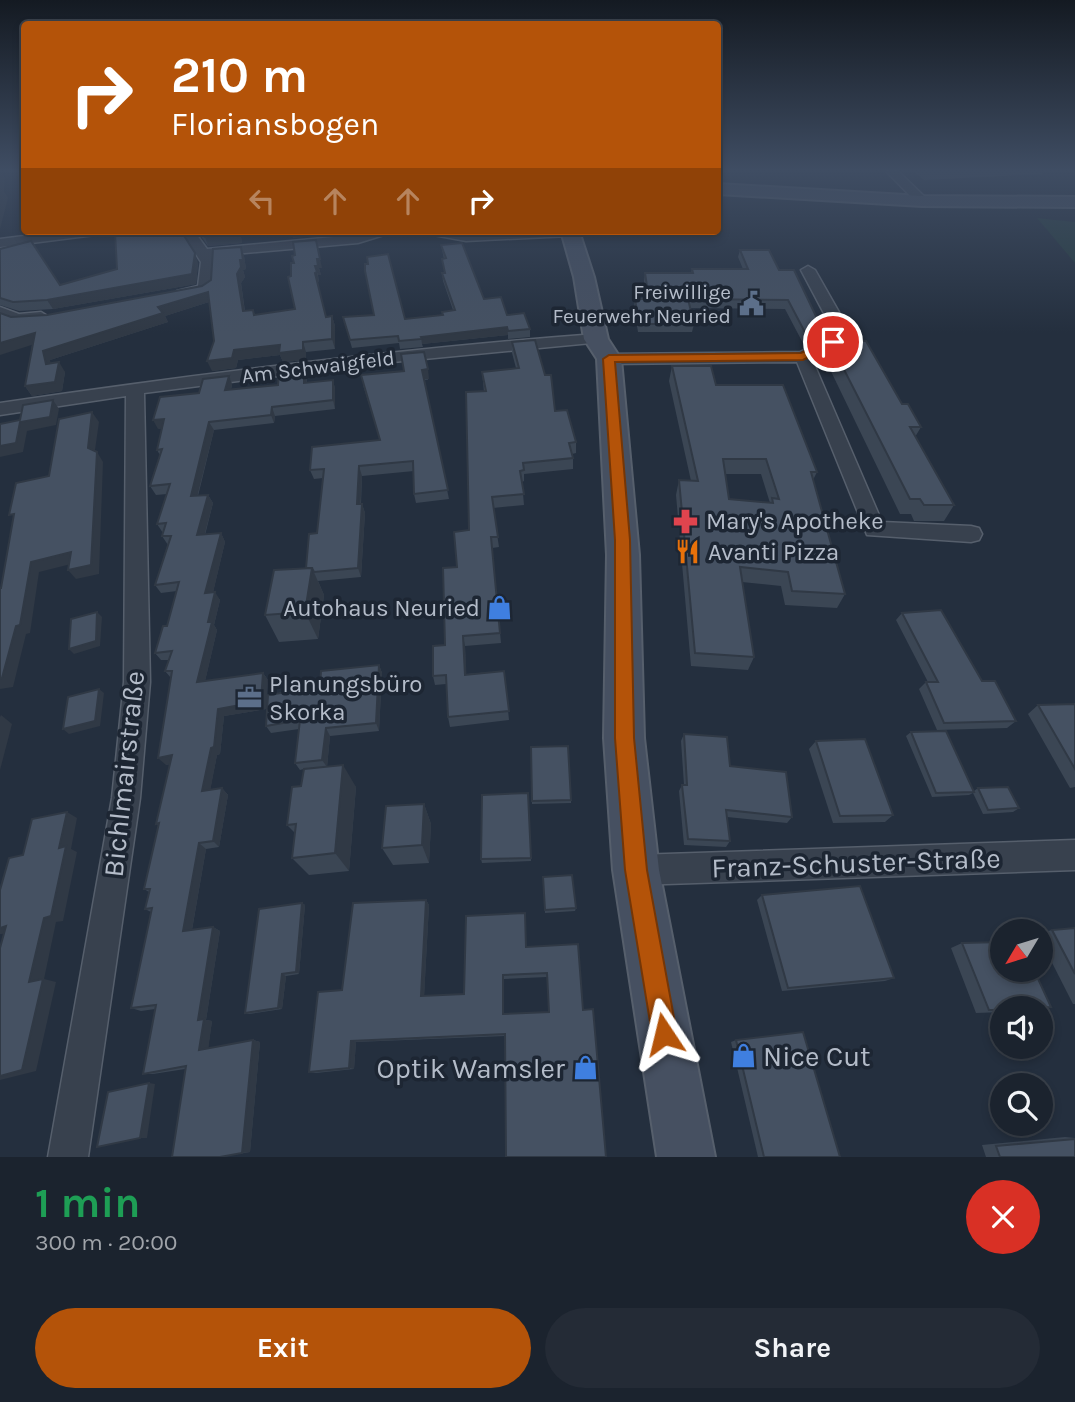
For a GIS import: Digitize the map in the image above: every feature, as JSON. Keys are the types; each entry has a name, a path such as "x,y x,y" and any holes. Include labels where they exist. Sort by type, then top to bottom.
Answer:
{"main road":[{"path":"583,235 584,277 603,349 623,547 624,738 636,870 686,1157"},
{"path":"603,349 618,342 608,285"}],"street":[{"path":"0,260 2,243 64,235"},
{"path":"165,297 205,289 208,262 190,235"},
{"path":"203,253 358,239 374,235"},
{"path":"455,235 544,235"},
{"path":"603,349 803,356 833,342 836,321 808,270"},
{"path":"0,312 17,319 53,317"},
{"name":"Am Schwaigfeld","path":"0,409 135,388 414,356 603,349"},
{"path":"803,356 875,529 971,534"},
{"name":"Bichlmairstraße","path":"68,1157 126,798 137,682 135,388"},
{"name":"Franz-Schuster-Straße","path":"636,870 1075,855"}],"green space":[{"path":"1043,225 1075,225 1075,263"}],"building":[{"path":"115,235 184,235 195,253 192,274 47,300 13,302 0,298 0,249 31,241 60,285 117,269"},
{"path":"316,240 320,259 317,259 315,273 326,317 332,316 332,339 303,342 303,350 279,353 280,345 234,350 232,358 207,361 214,341 208,292 158,307 163,313 43,351 46,364 59,362 55,382 25,386 35,333 0,343 0,313 11,317 47,315 202,286 211,280 213,249 241,247 243,260 240,260 241,267 237,274 243,311 253,310 254,315 295,309 288,277 291,276 291,263 294,263 293,242"},
{"path":"462,243 484,299 501,297 507,315 524,313 530,329 508,331 507,327 399,341 398,336 350,340 343,317 374,315 365,271 367,257 388,254 405,319 443,315 442,312 455,310 442,273 445,273 442,259 446,258 441,245"},
{"path":"740,250 769,250 779,270 794,270 823,331 808,338 788,300 688,299 694,324 639,324 635,299 649,299 645,273 693,273 692,269 748,269"},
{"path":"833,339 866,341 902,404 908,404 921,427 910,427 954,505 924,505 920,499 910,499 831,344 822,348 821,345"},
{"path":"535,340 545,375 551,375 555,411 567,410 576,442 569,443 573,458 523,463 524,470 520,471 524,494 492,497 498,537 491,537 500,633 463,636 465,675 504,671 509,711 448,717 446,675 433,676 433,646 445,645 443,568 457,567 454,532 469,530 466,392 486,391 482,372 519,368 512,342"},
{"path":"424,352 428,369 422,370 448,490 414,494 413,461 359,466 357,504 362,504 358,568 314,572 312,568 306,568 309,534 317,533 324,469 310,470 312,447 380,440 361,375 404,371 401,354"},
{"path":"304,366 304,383 333,380 333,400 272,407 271,415 209,422 191,496 208,495 197,535 221,533 205,593 215,592 208,622 212,622 197,682 263,673 261,701 218,709 214,747 211,748 202,791 222,788 213,841 199,843 183,931 213,927 198,1020 204,1019 199,1050 253,1040 242,1153 220,1157 172,1157 186,1066 143,1074 156,1005 131,1008 152,908 145,909 150,889 144,889 172,755 158,758 172,671 165,671 172,651 155,653 163,626 167,626 179,582 155,585 171,536 162,536 166,523 157,524 170,484 150,486 162,449 157,450 164,419 153,420 160,397 199,393 203,379 229,376 225,390 278,385 279,370"},
{"path":"672,366 711,366 716,385 783,385 817,472 811,472 845,594 792,591 788,572 740,567 754,657 695,653 679,480 698,481","holes":["723,459 766,459 779,499 772,498 773,503 729,499"]},
{"path":"53,400 50,417 20,422 16,443 0,446 0,424 20,420 23,405"},
{"path":"92,412 88,448 97,452 91,565 68,570 71,552 31,562 20,625 16,626 0,679 0,588 14,514 9,515 16,483 49,476 59,419"},
{"path":"312,568 305,612 265,615 274,570"},
{"path":"941,610 982,681 995,681 1016,721 944,723 926,682 938,682 902,613"},
{"path":"97,612 96,641 69,649 71,619"},
{"path":"379,665 376,723 326,728 322,760 295,763 300,720 266,726 268,695 320,687 321,671"},
{"path":"99,689 95,721 63,729 68,697"},
{"path":"1075,704 1075,769 1038,705"},
{"path":"946,731 974,792 936,793 911,732"},
{"path":"684,734 727,737 730,766 786,772 792,817 726,810 730,841 688,839 682,785 687,785"},
{"path":"865,739 893,815 840,816 816,741"},
{"path":"568,746 571,800 532,801 531,747"},
{"path":"343,765 335,853 292,858 296,824 287,825 292,787 301,786 304,769"},
{"path":"1008,787 1019,808 988,810 978,788"},
{"path":"528,793 531,858 481,859 482,795"},
{"path":"424,804 422,845 382,848 386,806"},
{"path":"67,812 59,848 66,846 51,916 44,918 29,982 43,979 22,1070 0,1076 0,948 6,926 0,928 0,890 9,858 23,855 32,819"},
{"path":"572,875 576,908 545,910 543,877"},
{"path":"860,886 894,978 788,988 762,895"},
{"path":"426,900 421,996 464,994 466,916 525,913 526,947 578,944 583,1010 593,1009 606,1157 506,1157 505,1034 351,1041 349,1068 309,1072 318,992 342,990 353,903","holes":["547,973 549,1012 503,1014 503,975"]},
{"path":"302,903 296,972 282,974 278,1008 245,1013 259,909"},
{"path":"1075,928 1075,974 1054,934 1054,930"},
{"path":"990,942 990,982 1040,982 1046,996 990,996 989,1010 962,943"},
{"path":"803,1032 840,1157 764,1157 736,1040"},
{"path":"149,1083 140,1138 97,1147 108,1092"},
{"path":"1075,1139 1075,1157 1000,1157 996,1146"}],"place":[{"name":"Freiwillige Feuerwehr Neuried","path":"751,304"},
{"name":"Mary's Apotheke","path":"686,521"},
{"name":"Avanti Pizza","path":"688,552"},
{"name":"Autohaus Neuried","path":"500,608"},
{"name":"Planungsbüro Skorka","path":"249,698"},
{"name":"Nice Cut","path":"743,1056"},
{"name":"Optik Wamsler","path":"585,1068"}],"route":[{"path":"664,1034 636,870 624,738 623,540 609,359 803,356 833,342"}]}
